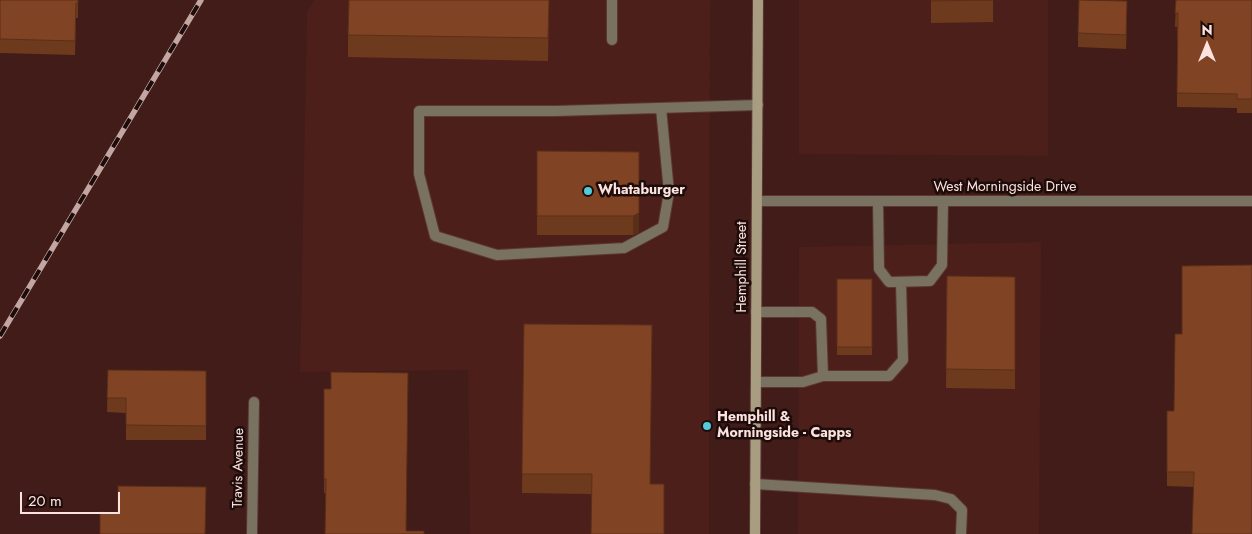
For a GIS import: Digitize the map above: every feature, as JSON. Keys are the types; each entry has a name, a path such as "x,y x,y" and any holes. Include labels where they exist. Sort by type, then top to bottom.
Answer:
{"main road":[{"name":"Hemphill Street","path":"755,534 758,0"}],"street":[{"path":"612,0 612,40"},
{"path":"661,108 669,192 663,227 624,248 497,255 435,236 420,174 419,111 556,111 758,105"},
{"name":"West Morningside Drive","path":"757,201 1252,201"},
{"path":"878,201 879,269 889,282 930,281 942,265 943,201"},
{"path":"756,382 803,382 823,376 889,376 903,360 901,282"},
{"path":"756,312 812,312 821,319 823,376"},
{"name":"Travis Avenue","path":"252,534 254,402"},
{"path":"755,484 935,495 950,499 962,510 961,534"}],"shaded area":[{"path":"314,0 710,0 709,534 470,534 468,370 300,372 307,12"},
{"path":"799,0 1048,0 1048,156 799,154"},
{"path":"1041,242 1039,534 798,534 799,247"}],"building":[{"path":"0,0 78,0 78,3 76,3 75,41 0,39"},
{"path":"349,0 549,0 548,38 348,35"},
{"path":"931,0 993,0 931,1"},
{"path":"1079,0 1127,1 1126,35 1078,33"},
{"path":"1176,0 1252,0 1252,99 1237,99 1237,94 1177,93 1178,13 1175,13"},
{"name":"Whataburger","path":"537,151 639,152 639,213 633,216 537,216"},
{"path":"1252,265 1252,534 1192,534 1194,472 1167,472 1167,411 1174,411 1175,334 1182,334 1182,266"},
{"path":"947,276 1015,277 1015,370 946,369"},
{"path":"837,279 872,279 872,347 837,347"},
{"path":"524,324 652,325 650,484 664,484 664,534 591,534 592,474 522,474"},
{"path":"108,370 206,371 206,426 126,425 126,398 107,398"},
{"path":"331,372 408,373 406,531 424,531 424,534 325,534 324,389 331,389"},
{"path":"118,486 206,487 205,534 100,534 100,512 118,513"}],"railway":[{"path":"0,336 201,0"}],"place":[{"name":"Whataburger","path":"588,191"},
{"name":"Hemphill & Morningside - Capps","path":"707,426"}]}
